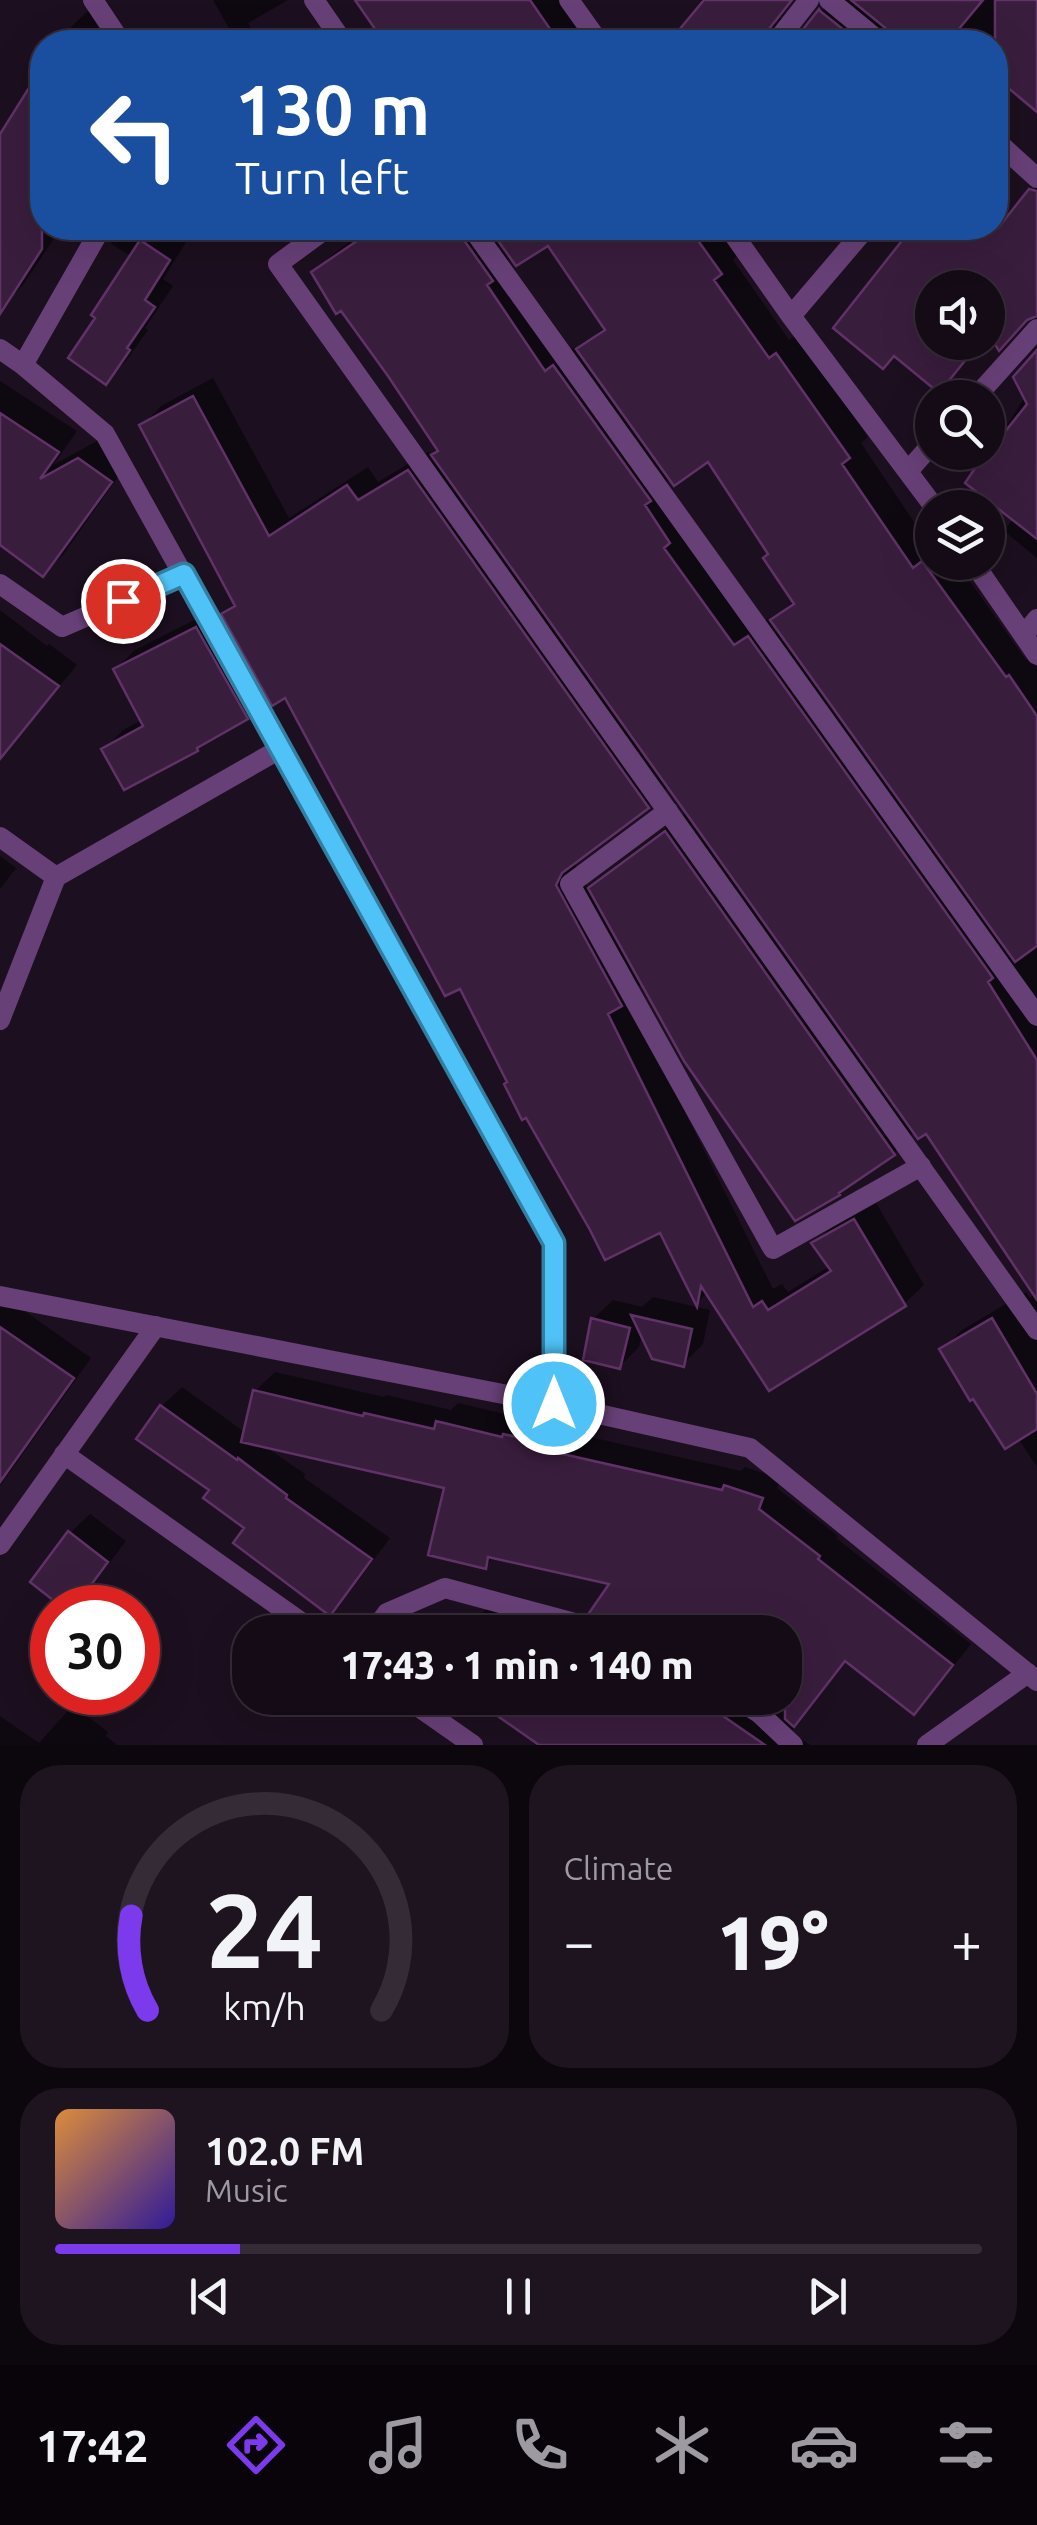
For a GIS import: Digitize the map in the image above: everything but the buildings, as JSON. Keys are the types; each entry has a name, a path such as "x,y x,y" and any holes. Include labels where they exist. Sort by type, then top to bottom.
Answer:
{"street":[{"path":"94,0 113,30"},
{"path":"314,0 335,30"},
{"path":"569,0 590,30"},
{"path":"785,30 809,0"},
{"path":"829,0 865,30"},
{"path":"1008,152 1037,178"},
{"path":"24,365 94,240"},
{"path":"311,240 278,264 920,1166 1034,1318"},
{"path":"481,240 1037,1016"},
{"path":"737,240 923,490"},
{"path":"791,316 856,240"},
{"path":"991,380 1037,328"},
{"path":"0,350 24,365 106,434 554,1243 554,1404"},
{"path":"909,470 915,463"},
{"path":"0,584 62,627 184,574"},
{"path":"989,580 1030,627 1037,655"},
{"path":"0,1020 56,877 280,750"},
{"path":"668,811 570,884 772,1249 920,1166"},
{"path":"0,837 56,877"},
{"path":"0,1296 554,1404 750,1448 1032,1677 927,1745"},
{"path":"0,1545 156,1326"},
{"path":"64,1454 291,1615"},
{"path":"386,1615 444,1588 545,1615"},
{"path":"430,1715 473,1745"},
{"path":"760,1715 793,1745"}],"route":[{"path":"123,601 184,574 554,1243 554,1404"}]}
